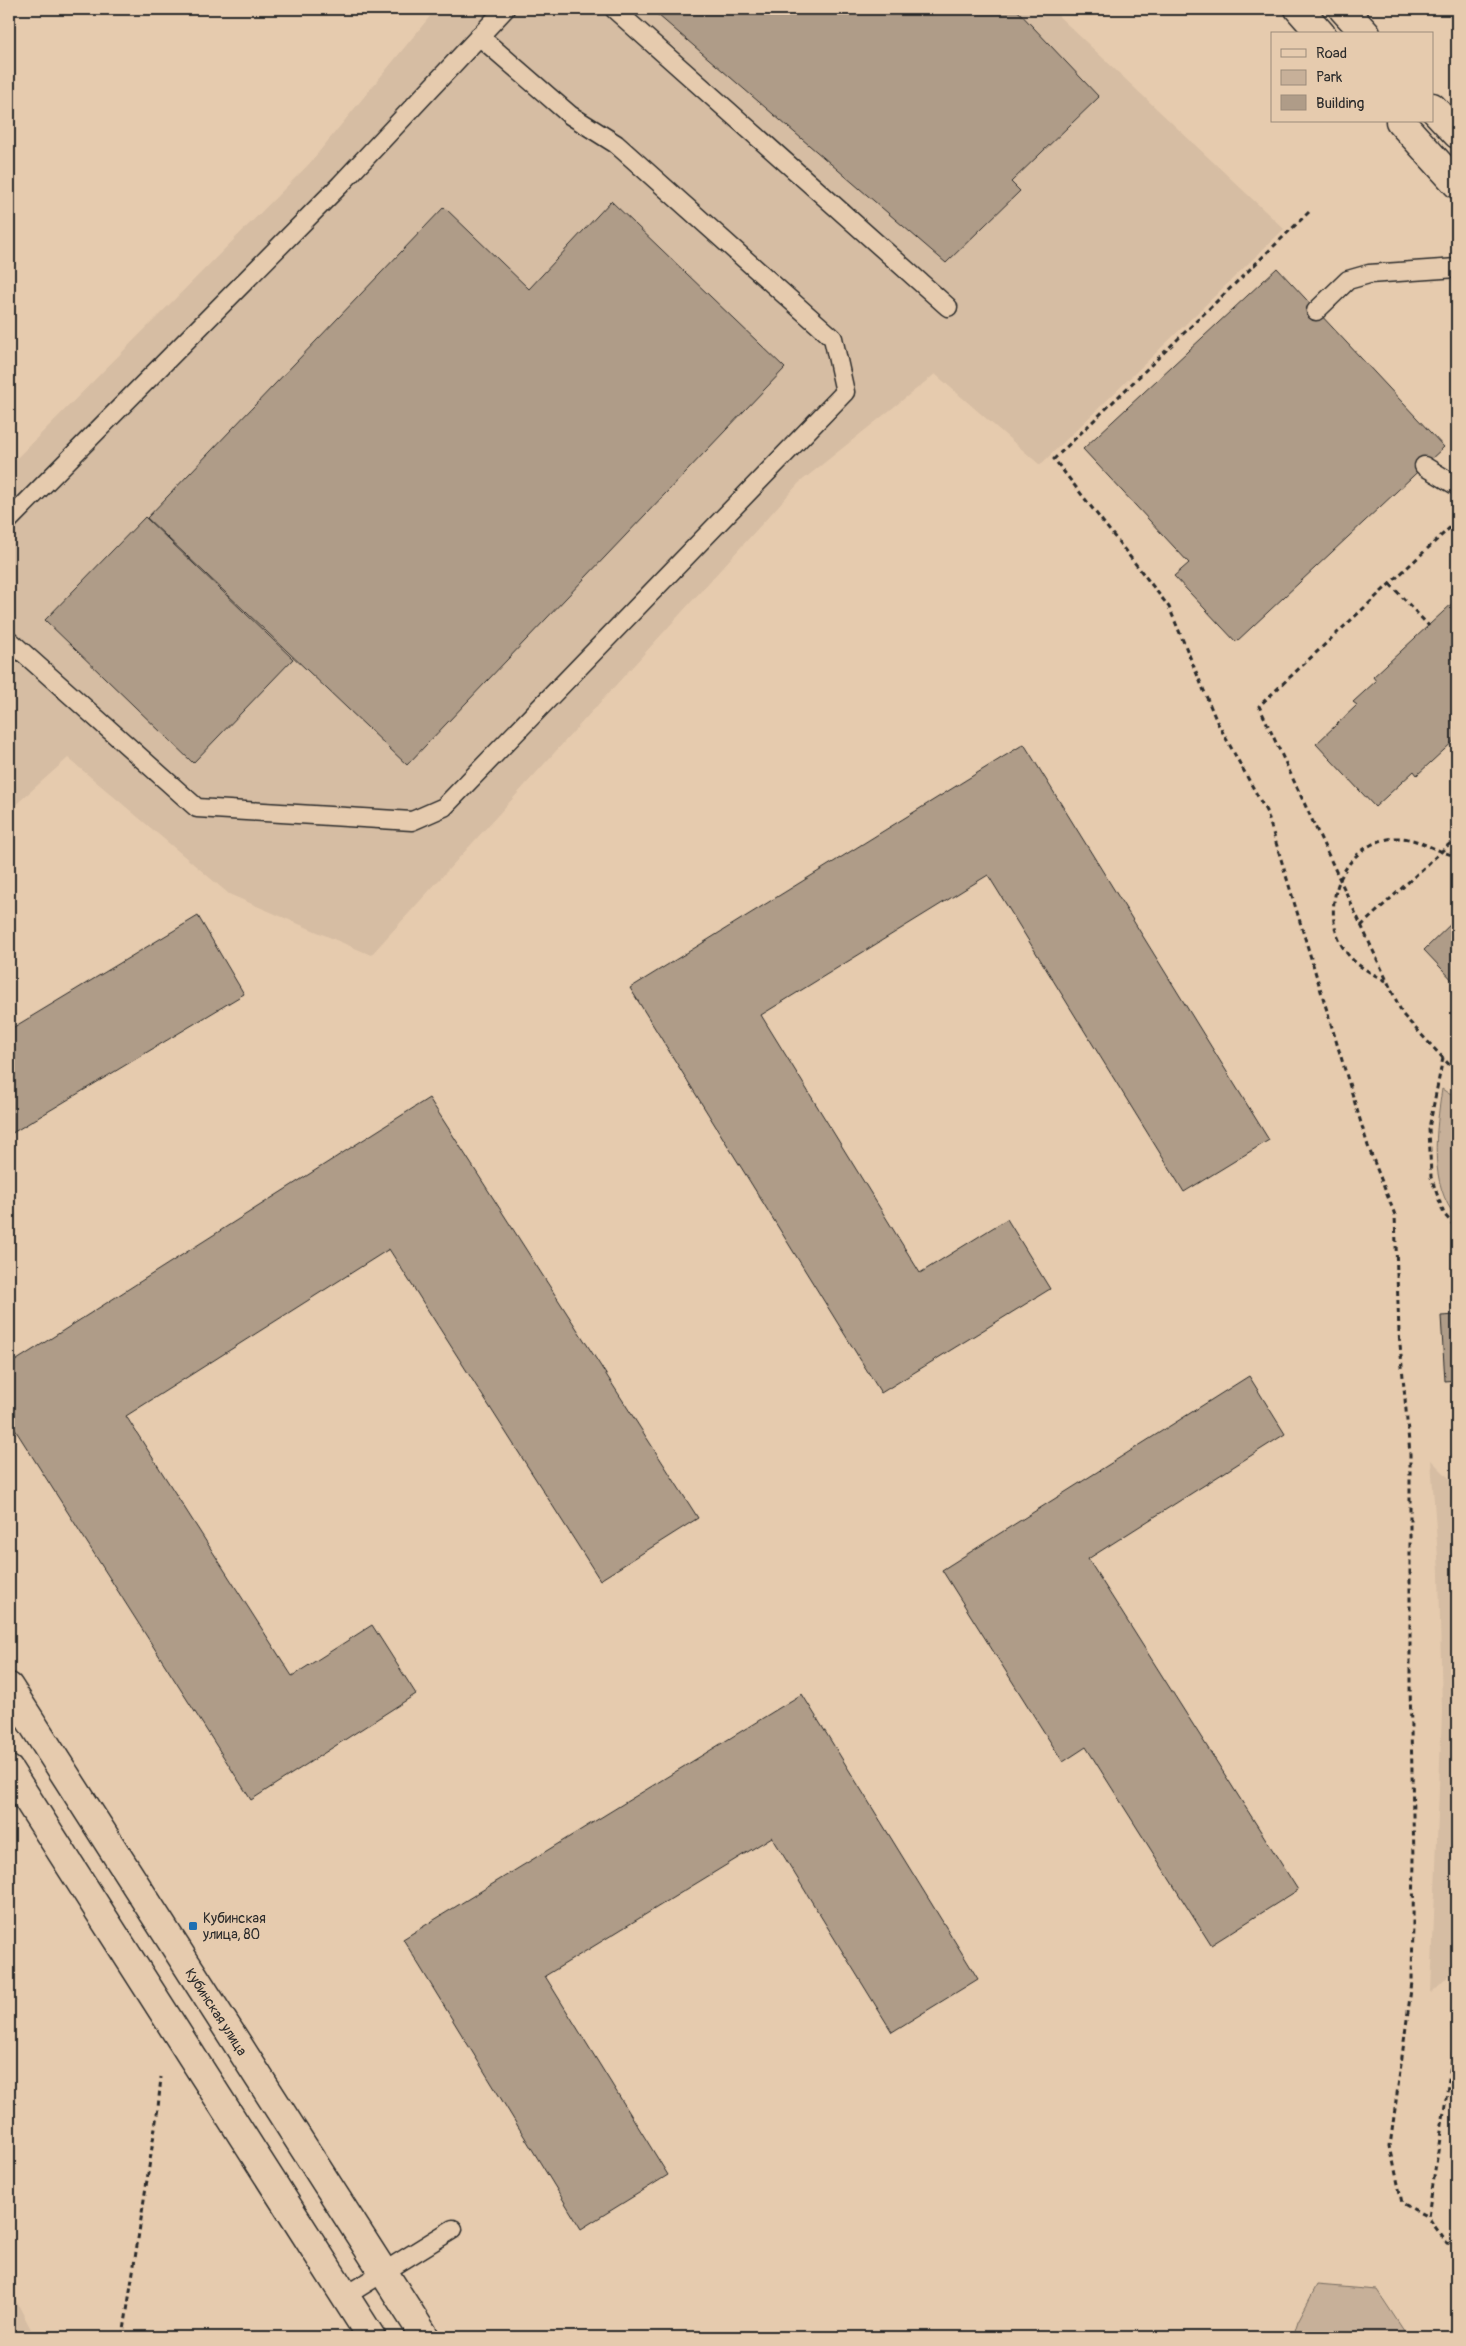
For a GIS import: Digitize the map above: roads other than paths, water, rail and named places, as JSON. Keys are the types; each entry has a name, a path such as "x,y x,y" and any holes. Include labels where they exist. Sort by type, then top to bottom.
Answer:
{"main road":[{"path":"1299,9 1319,32"},
{"path":"1343,9 1364,32"},
{"path":"1434,109 1457,134"},
{"path":"1401,122 1457,184"},
{"name":"Кубинская улица","path":"9,1687 425,2337"},
{"path":"9,1770 371,2337"}],"lane":[{"path":"9,520 340,185 505,9"},
{"path":"614,9 948,307"},
{"path":"9,640 197,808 412,821 444,807 845,392 833,338 616,144 570,115 479,36"},
{"path":"1316,311 1348,280 1362,276 1457,268"},
{"path":"1424,466 1457,486"},
{"path":"344,2296 453,2229"}],"place":[{"name":"Кубинская улица, 80","path":"193,1926"}]}
